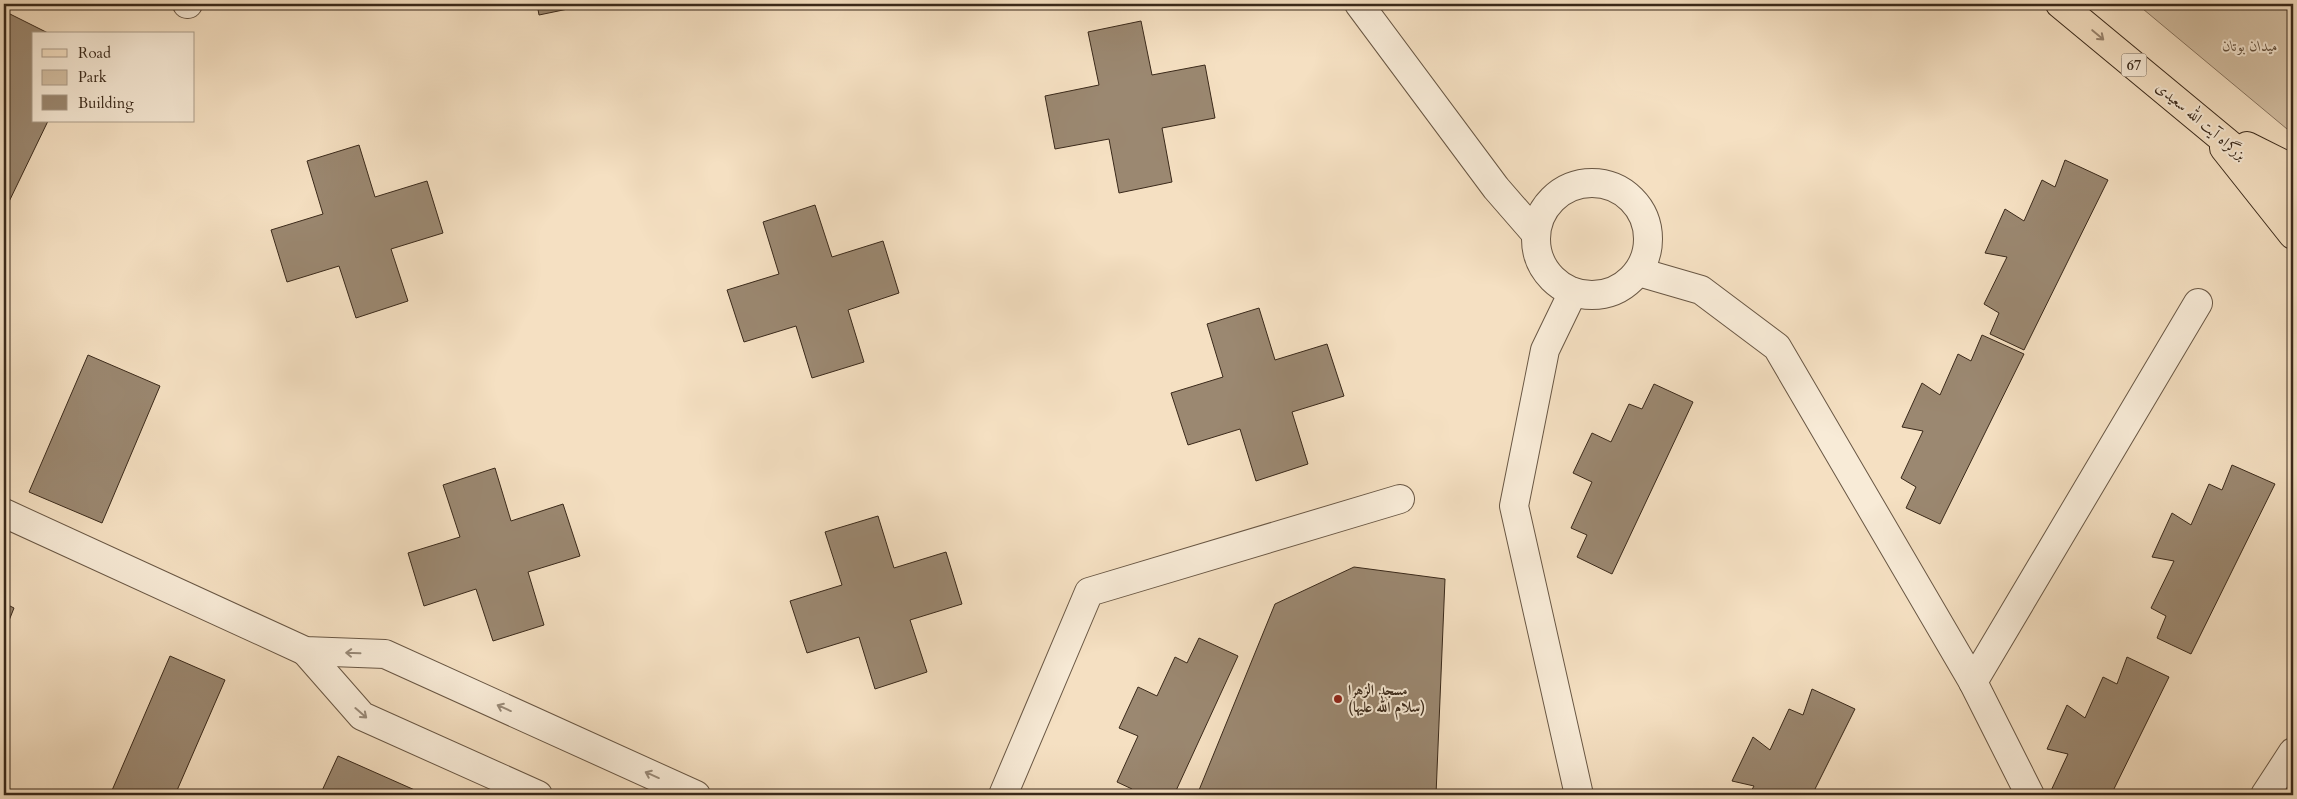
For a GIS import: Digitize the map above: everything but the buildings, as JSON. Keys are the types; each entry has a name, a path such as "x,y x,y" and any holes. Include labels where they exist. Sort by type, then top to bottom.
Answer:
{"main road":[{"name":"بزرگراه آیت الله سعیدی","path":"2060,4 2264,173 2293,204"},
{"path":"2208,127 2293,169"},
{"path":"2208,127 2293,235"}],"street":[{"path":"1359,4 1496,188 1536,234"},
{"path":"1582,182 1601,182 1634,199 1645,215 1649,234 1648,253 1638,272 1626,284 1610,293 1591,296 1573,292 1557,283 1545,269 1537,252 1536,234 1540,216 1550,200 1565,189 1582,182"},
{"path":"1638,272 1701,290 1777,347 1973,682 2030,795"},
{"path":"1573,292 1545,350 1514,506 1579,795"},
{"path":"1973,682 2198,303"},
{"path":"1003,795 1089,592 1400,499"},
{"path":"4,513 306,651 385,654 696,795"},
{"path":"306,651 362,716 538,795"},
{"path":"2265,795 2293,752"}],"green space":[{"name":"میدان بوتان","path":"2137,4 2293,4 2293,134"}],"place":[{"name":"مسجد الزهرا (سلام الله علیها)","path":"1338,699"}]}
